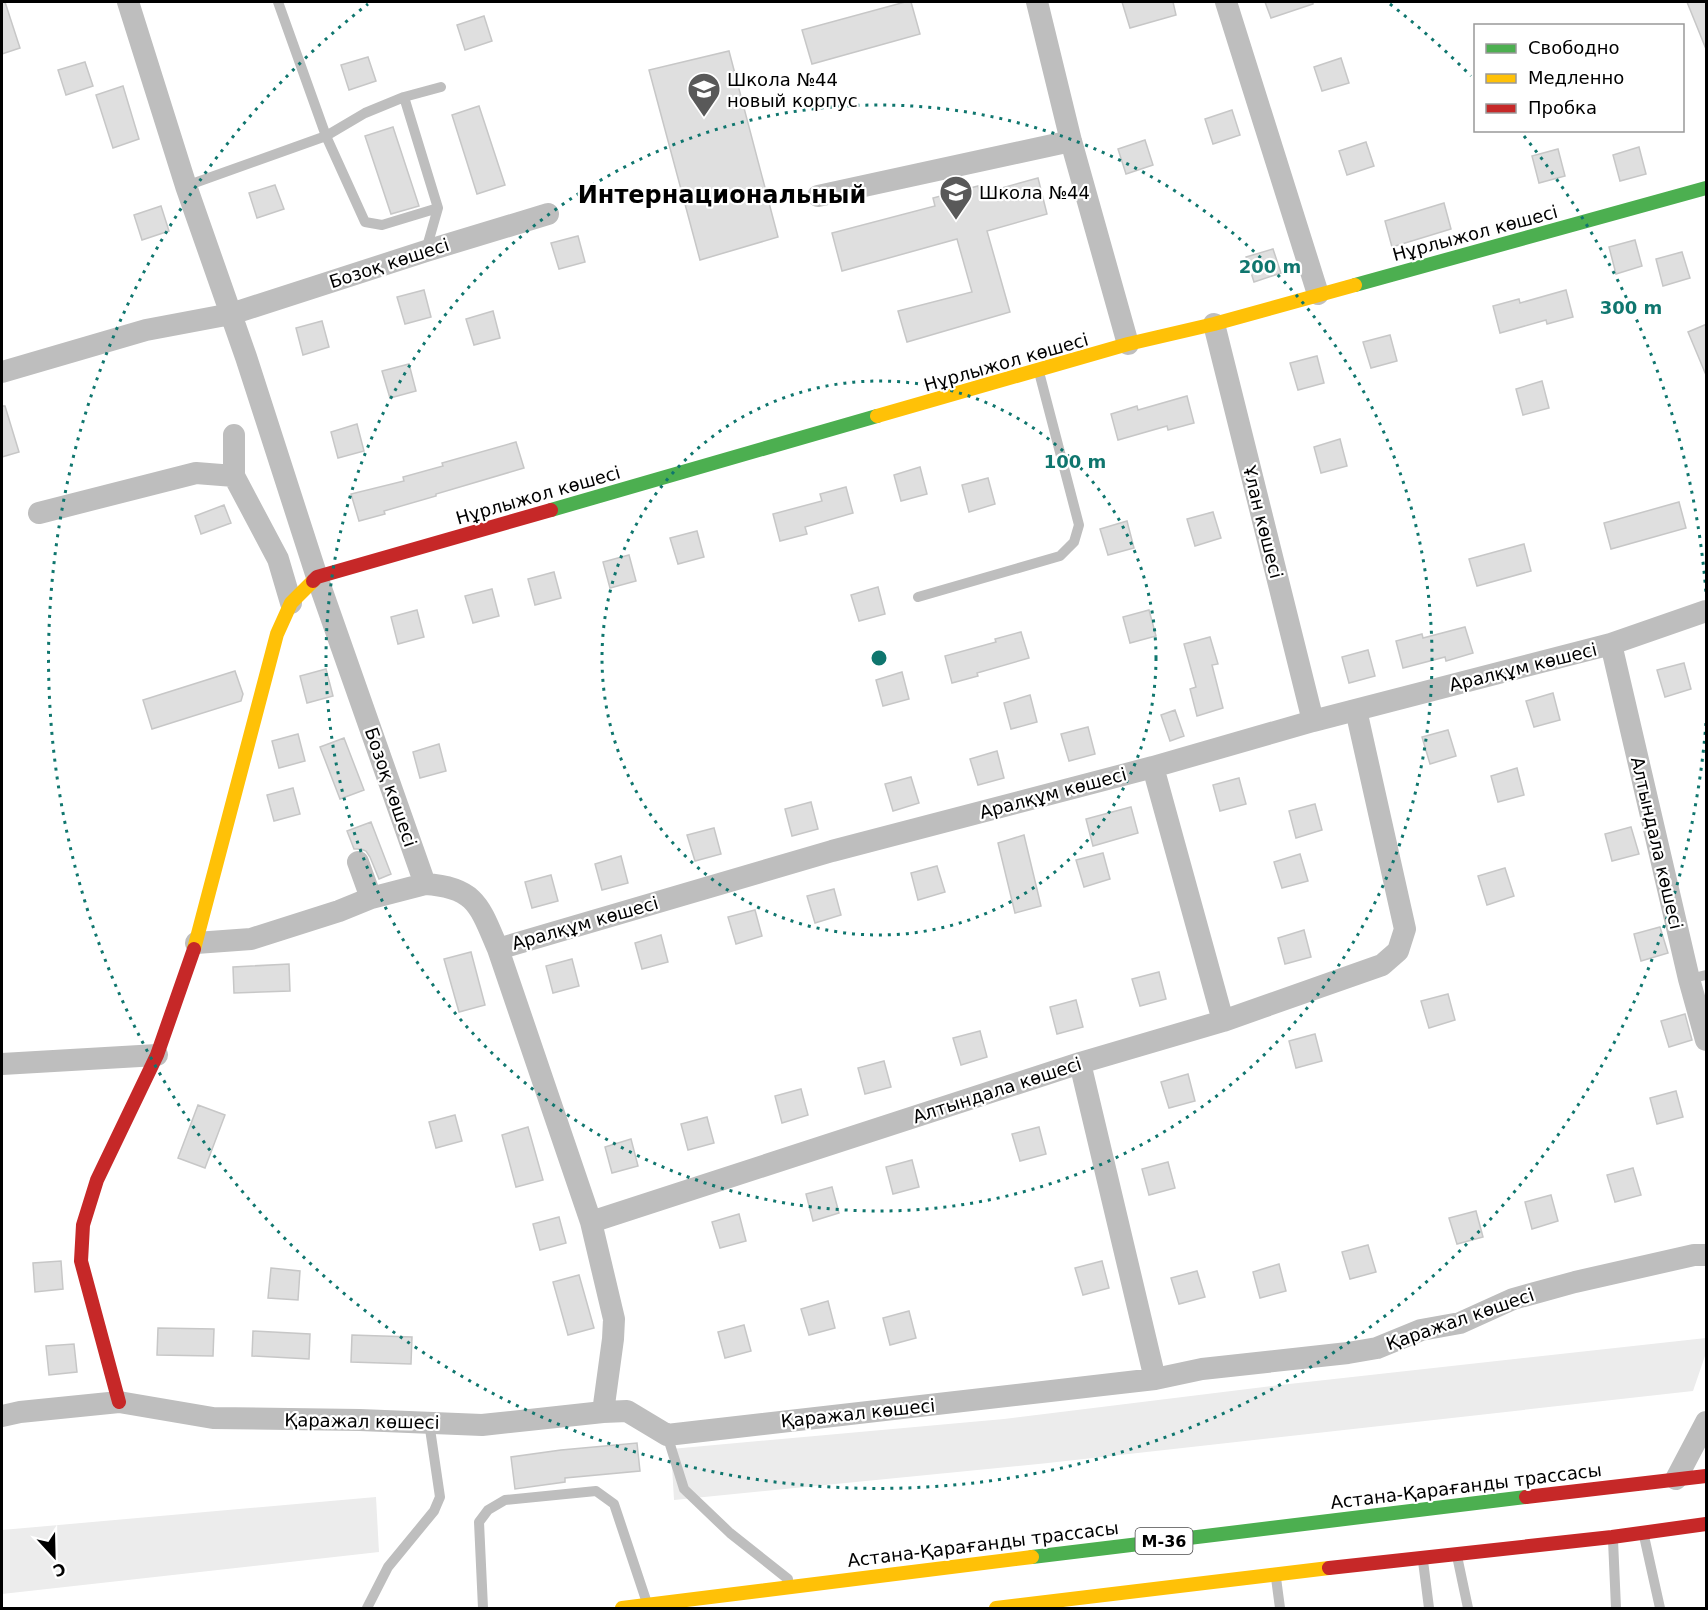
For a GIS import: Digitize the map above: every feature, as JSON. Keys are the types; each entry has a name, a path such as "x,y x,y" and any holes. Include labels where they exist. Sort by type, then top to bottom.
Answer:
{"street":[{"name":"Бозоқ көшесі","path":"128,2 186,186 231,314 317,577 425,884"},
{"path":"1037,2 1071,141 1128,344"},
{"path":"1226,2 1318,294"},
{"path":"818,196 1071,141"},
{"name":"Нұрлыжол көшесі","path":"317,577 1128,344 1214,324 1707,188"},
{"name":"Бозоқ көшесі","path":"2,372 146,330 231,314 426,250 548,214"},
{"name":"Ұлан көшесі","path":"1214,324 1313,721"},
{"path":"234,435 234,476 278,559 291,603"},
{"path":"39,513 196,473 234,476"},
{"path":"118,1402 81,1261 83,1225 97,1180 157,1055 196,943 277,634 291,603 317,577"},
{"name":"Аралқұм көшесі","path":"498,948 832,851 1153,767 1313,721 1611,644 1707,611"},
{"name":"Алтындала көшесі","path":"1611,644 1698,977 1707,1040"},
{"name":"Алтындала көшесі","path":"591,1222 1080,1063 1223,1021 1382,965 1398,951 1405,929 1356,710"},
{"path":"1153,767 1223,1021"},
{"path":"358,861 371,898"},
{"path":"196,943 251,939 339,911 371,898 425,884 462,891 481,909 498,948 591,1222 614,1320 603,1412"},
{"path":"2,1064 157,1055"},
{"path":"1080,1063 1155,1379"},
{"name":"Қаражал көшесі","path":"2,1416 20,1412 118,1402 213,1418 482,1425 627,1411 667,1435 1155,1379 1202,1369 1377,1348 1421,1330 1460,1323 1513,1299 1684,1257 1707,1255"},
{"path":"1676,1479 1707,1422"},
{"name":"Астана-Қарағанды трассасы","path":"622,1608 795,1585 1707,1476"},
{"path":"996,1608 1707,1524"}],"lane":[{"path":"278,2 326,136 365,222 382,225 438,208"},
{"path":"186,186 326,136 365,113 404,97 441,87"},
{"path":"404,97 438,208 426,250"},
{"path":"918,597 1060,556 1074,542 1079,525 1039,371"},
{"path":"367,1608 388,1567 434,1510 440,1497 429,1422"},
{"path":"667,1435 684,1489 730,1533 795,1585"},
{"path":"483,1608 479,1522 488,1510 505,1500 596,1491 614,1504 648,1606"},
{"path":"1644,1532 1660,1608"},
{"path":"1612,1537 1616,1608"},
{"path":"1456,1553 1468,1608"},
{"path":"1423,1557 1429,1608"},
{"path":"1275,1575 1280,1608"}],"shaded area":[{"path":"1706,1338 1706,1353 1693,1391 1048,1463 674,1500 671,1449 1004,1419 1289,1384"},
{"path":"376,1497 379,1552 2,1594 2,1530"}],"building":[{"path":"2,2 5,2 20,48 2,54"},
{"path":"911,2 920,34 812,64 802,30"},
{"path":"1122,2 1173,2 1176,15 1130,28"},
{"path":"1265,2 1313,2 1313,4 1271,18"},
{"path":"1687,2 1707,2 1707,49 1706,49"},
{"path":"484,16 492,41 465,50 457,25"},
{"path":"729,51 778,237 700,260 649,70"},
{"path":"368,57 376,81 349,90 341,65"},
{"path":"1341,58 1349,83 1322,91 1314,67"},
{"path":"85,62 93,86 66,95 58,70"},
{"path":"123,86 139,139 113,148 96,95"},
{"path":"479,106 505,185 477,194 452,115"},
{"path":"1232,110 1240,135 1213,144 1205,119"},
{"path":"393,127 419,206 391,214 365,136"},
{"path":"1145,140 1153,165 1126,174 1118,149"},
{"path":"1366,142 1374,166 1347,175 1339,151"},
{"path":"1639,147 1646,174 1620,181 1613,155"},
{"path":"1558,149 1565,176 1539,183 1532,156"},
{"path":"1038,178 1047,214 987,231 1010,312 907,342 898,311 972,292 957,239 842,271 832,233 935,206 933,198 978,186 980,194"},
{"path":"275,185 284,209 257,218 249,193"},
{"path":"1444,203 1451,229 1392,247 1385,221"},
{"path":"161,206 169,231 142,240 134,215"},
{"path":"578,236 585,262 559,269 551,243"},
{"path":"1635,240 1642,266 1616,274 1609,247"},
{"path":"1273,249 1281,273 1254,282 1246,257"},
{"path":"1682,252 1690,278 1663,286 1656,259"},
{"path":"424,290 431,317 405,324 397,297"},
{"path":"1566,290 1573,317 1547,324 1546,320 1500,333 1493,306 1519,299 1520,303"},
{"path":"493,311 500,338 474,345 466,319"},
{"path":"322,321 329,347 303,355 296,328"},
{"path":"1707,324 1707,375 1706,375 1688,332"},
{"path":"1390,335 1397,361 1371,368 1363,342"},
{"path":"1317,356 1324,383 1298,390 1290,363"},
{"path":"409,364 416,391 390,398 382,371"},
{"path":"1542,381 1549,408 1523,415 1516,389"},
{"path":"1187,396 1194,423 1168,430 1167,426 1118,440 1111,414 1137,406 1138,410"},
{"path":"2,406 5,406 19,452 2,457"},
{"path":"357,424 364,451 338,458 331,432"},
{"path":"1340,439 1347,466 1321,473 1314,447"},
{"path":"516,442 524,468 436,494 436,496 384,511 385,514 359,521 351,494 404,481 403,477 443,466 442,463"},
{"path":"920,467 927,494 901,501 894,475"},
{"path":"988,478 995,504 969,512 962,485"},
{"path":"846,487 853,513 805,527 807,534 780,541 773,514 822,501 820,494"},
{"path":"1679,502 1686,528 1611,549 1604,523"},
{"path":"224,505 231,523 201,534 195,516"},
{"path":"1213,512 1221,538 1195,546 1187,519"},
{"path":"1127,521 1134,548 1108,555 1100,529"},
{"path":"697,531 704,557 678,564 670,538"},
{"path":"1524,544 1531,571 1477,586 1469,559"},
{"path":"629,555 636,581 610,588 603,562"},
{"path":"554,572 561,598 535,605 528,579"},
{"path":"878,587 885,614 859,621 851,595"},
{"path":"492,589 499,616 473,623 465,596"},
{"path":"417,610 424,637 398,644 391,617"},
{"path":"1149,610 1156,636 1130,643 1123,617"},
{"path":"1465,627 1473,653 1446,661 1445,657 1403,668 1396,641 1422,634 1423,638"},
{"path":"1021,632 1029,658 952,683 945,656 996,642 995,639"},
{"path":"1210,637 1218,664 1212,665 1223,708 1197,716 1190,689 1196,687 1184,644"},
{"path":"1368,650 1375,676 1349,683 1342,657"},
{"path":"1684,663 1691,689 1665,697 1657,670"},
{"path":"326,669 333,696 307,703 300,676"},
{"path":"235,671 243,694 241,701 152,729 143,700"},
{"path":"902,672 909,699 883,706 876,680"},
{"path":"1553,693 1560,720 1534,727 1526,701"},
{"path":"1030,695 1037,722 1011,729 1004,703"},
{"path":"1175,710 1184,736 1170,741 1161,715"},
{"path":"1088,727 1095,754 1069,761 1061,734"},
{"path":"1448,730 1456,756 1430,764 1422,737"},
{"path":"298,734 305,761 279,768 272,741"},
{"path":"344,738 364,790 340,799 320,747"},
{"path":"439,744 446,771 420,778 413,752"},
{"path":"997,751 1004,778 978,785 970,759"},
{"path":"1517,768 1524,795 1498,802 1491,776"},
{"path":"911,777 919,803 893,811 885,784"},
{"path":"1239,778 1246,804 1220,811 1213,785"},
{"path":"293,788 300,814 274,821 267,795"},
{"path":"811,802 818,829 792,836 785,809"},
{"path":"1315,804 1322,830 1296,838 1289,811"},
{"path":"1131,807 1138,833 1093,846 1086,819"},
{"path":"371,822 391,874 379,879 366,851 354,849 347,831"},
{"path":"1631,827 1639,854 1612,861 1605,834"},
{"path":"714,828 721,854 695,861 687,835"},
{"path":"1024,835 1041,906 1015,913 998,843"},
{"path":"1103,853 1110,879 1084,887 1076,860"},
{"path":"1300,854 1308,881 1282,888 1274,862"},
{"path":"621,856 628,883 602,890 595,864"},
{"path":"937,866 945,892 918,900 911,873"},
{"path":"1505,868 1514,896 1487,905 1478,876"},
{"path":"551,875 558,901 532,908 525,882"},
{"path":"834,889 841,915 815,923 807,896"},
{"path":"755,910 762,936 736,944 728,917"},
{"path":"1660,927 1668,953 1641,961 1634,934"},
{"path":"1304,930 1311,957 1285,964 1278,938"},
{"path":"661,935 668,962 642,969 635,943"},
{"path":"471,952 485,1005 459,1012 444,959"},
{"path":"572,959 579,986 553,993 546,966"},
{"path":"289,964 290,991 234,993 233,967"},
{"path":"1159,972 1166,999 1140,1006 1132,979"},
{"path":"1448,994 1455,1020 1429,1028 1421,1001"},
{"path":"1076,1000 1083,1027 1057,1034 1050,1007"},
{"path":"1685,1014 1692,1040 1669,1047 1661,1021"},
{"path":"980,1031 987,1057 961,1065 953,1038"},
{"path":"1315,1034 1322,1061 1296,1068 1289,1041"},
{"path":"884,1061 891,1087 865,1094 858,1068"},
{"path":"1188,1074 1195,1101 1169,1108 1161,1082"},
{"path":"801,1089 808,1115 782,1123 775,1096"},
{"path":"1676,1091 1683,1117 1657,1124 1650,1098"},
{"path":"198,1105 225,1115 205,1168 178,1158"},
{"path":"455,1115 462,1141 436,1148 429,1122"},
{"path":"707,1117 714,1143 688,1150 681,1124"},
{"path":"528,1127 543,1180 516,1187 502,1135"},
{"path":"1039,1127 1046,1154 1020,1161 1012,1134"},
{"path":"631,1139 638,1166 612,1173 605,1147"},
{"path":"912,1160 919,1187 893,1194 886,1167"},
{"path":"1168,1162 1175,1188 1149,1195 1142,1169"},
{"path":"1633,1168 1641,1195 1615,1202 1607,1175"},
{"path":"832,1187 839,1213 813,1221 806,1194"},
{"path":"1551,1195 1558,1221 1532,1229 1525,1202"},
{"path":"1476,1211 1483,1237 1457,1244 1449,1218"},
{"path":"739,1214 746,1241 720,1248 712,1222"},
{"path":"559,1217 566,1243 540,1250 533,1224"},
{"path":"1368,1245 1376,1272 1350,1279 1342,1252"},
{"path":"61,1261 63,1289 35,1292 33,1263"},
{"path":"1102,1261 1109,1288 1083,1295 1075,1268"},
{"path":"1279,1264 1286,1291 1260,1298 1253,1272"},
{"path":"271,1268 300,1271 298,1300 268,1298"},
{"path":"1197,1271 1205,1297 1179,1304 1171,1278"},
{"path":"579,1275 594,1328 568,1335 553,1282"},
{"path":"828,1301 835,1328 809,1335 801,1309"},
{"path":"909,1311 916,1338 890,1345 883,1318"},
{"path":"744,1325 751,1351 725,1358 718,1332"},
{"path":"158,1328 214,1329 213,1356 157,1355"},
{"path":"253,1331 310,1334 309,1359 252,1356"},
{"path":"352,1335 412,1337 411,1364 351,1362"},
{"path":"74,1344 77,1372 49,1375 46,1346"},
{"path":"637,1443 640,1471 565,1478 565,1482 515,1489 511,1457"}],"traffic: fast":[{"path":"1355,285 1706,188"},
{"path":"551,510 877,416"},
{"path":"1032,1557 1526,1497"}],"traffic: slow":[{"path":"877,416 1128,344 1214,324 1355,285"},
{"path":"194,949 277,634 291,603 313,581"},
{"path":"622,1608 1032,1557"},
{"path":"996,1608 1329,1568"}],"traffic: jam":[{"path":"313,581 317,577 551,510"},
{"path":"119,1402 81,1261 83,1225 97,1180 157,1055 194,949"},
{"path":"1526,1497 1706,1476"},
{"path":"1329,1568 1612,1537 1706,1524"}],"place":[{"name":"Школа №44 новый корпус","path":"704,118"},
{"name":"Школа №44","path":"956,221"}],"district":[{"name":"Интернациональный","path":"722,195"}]}
